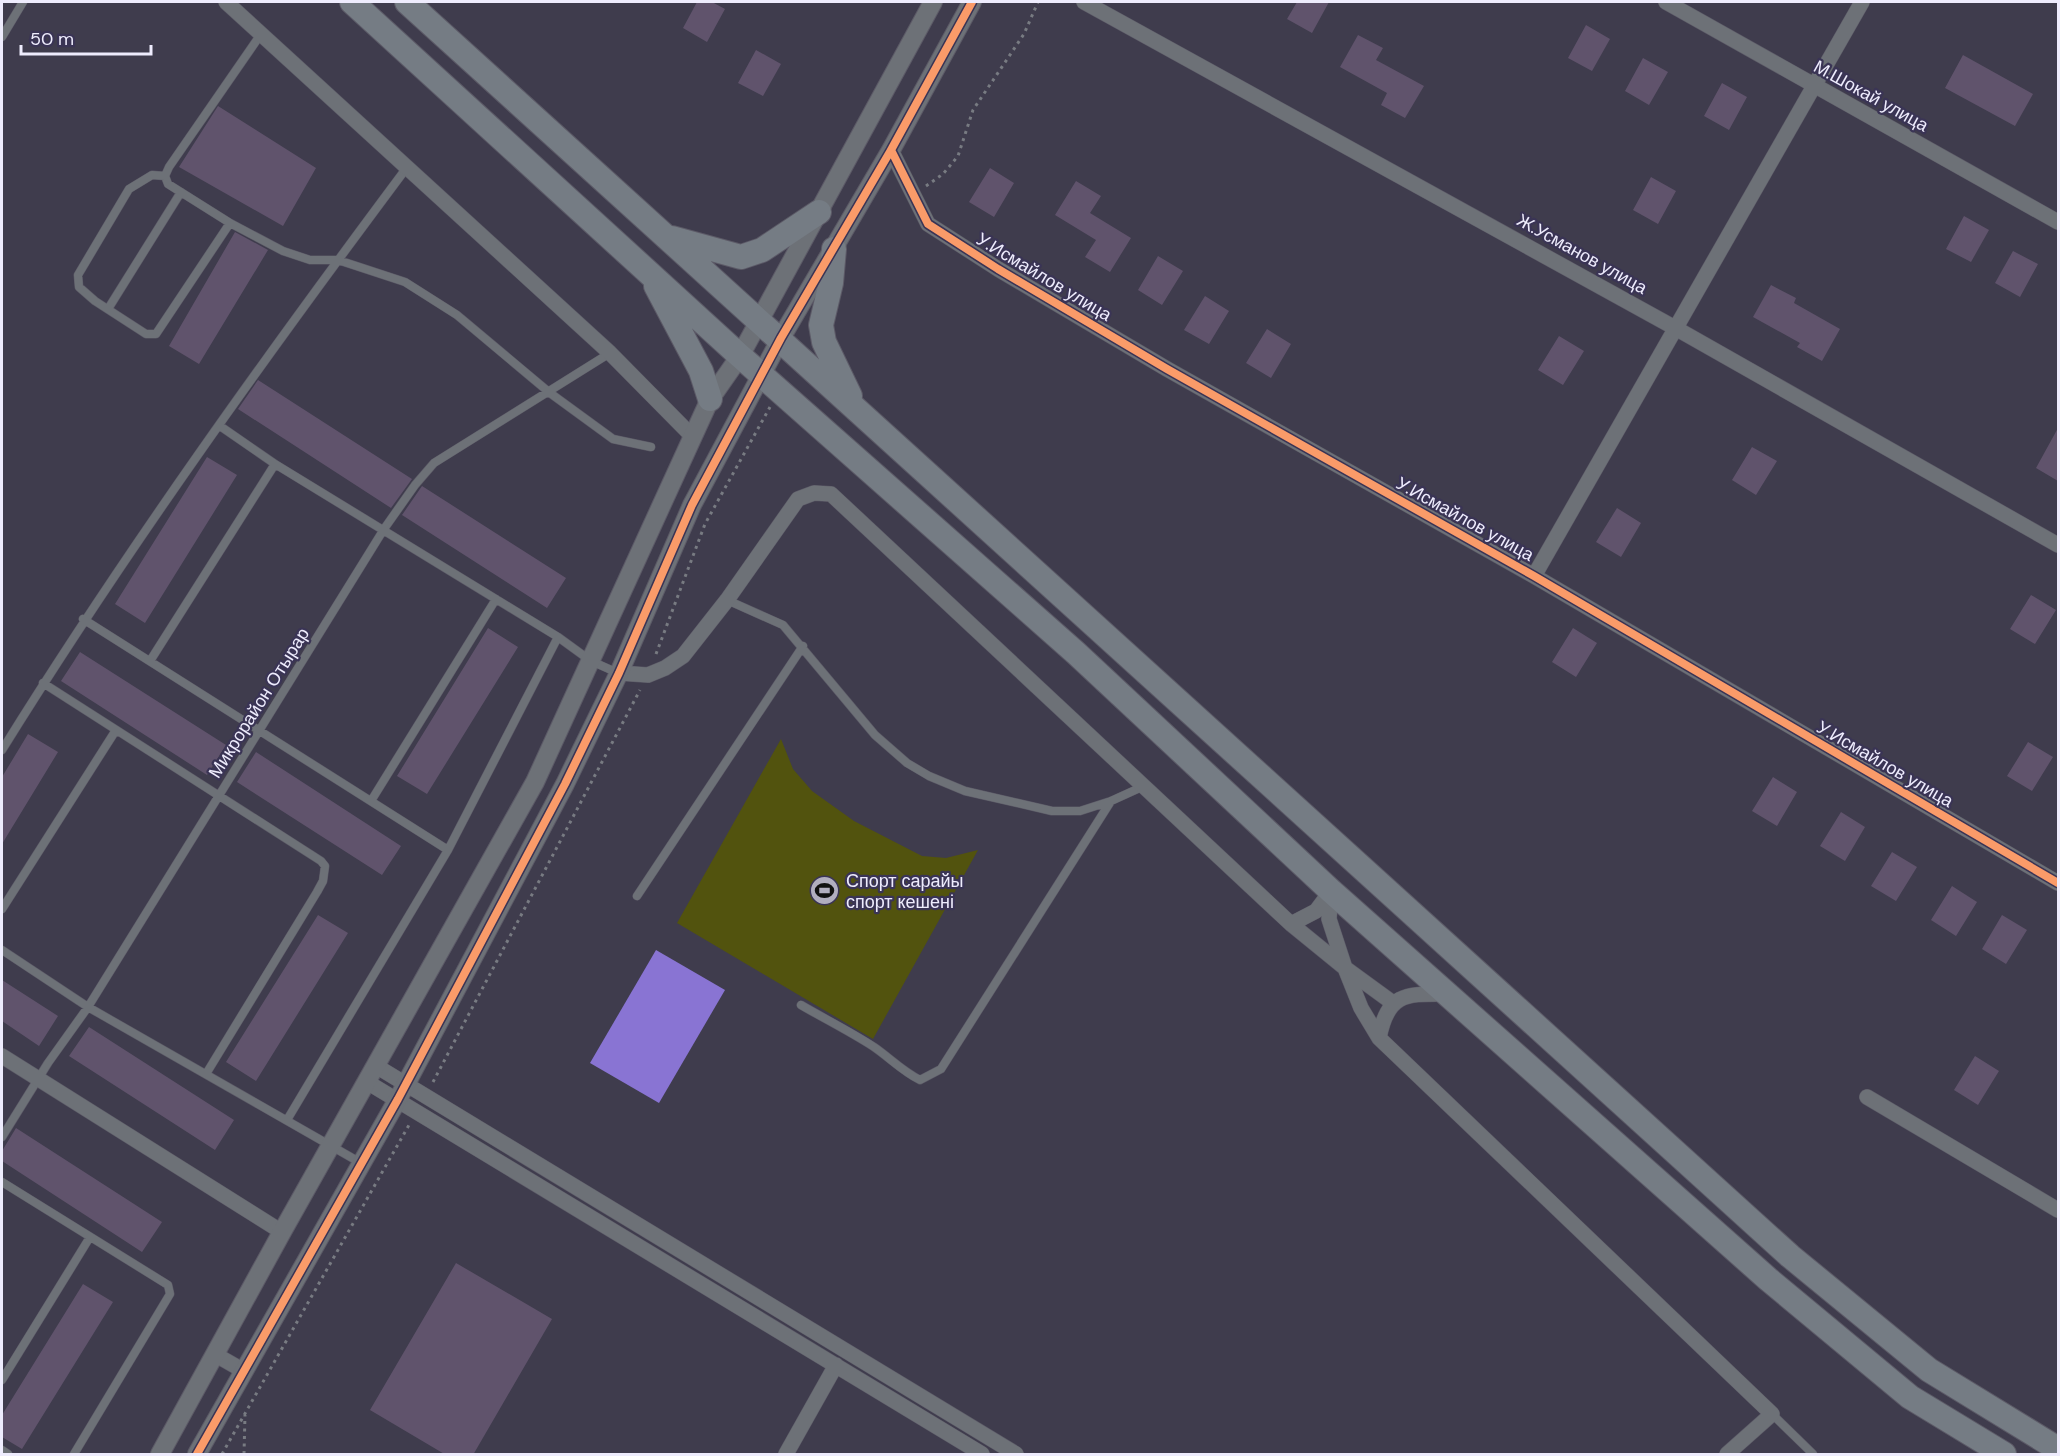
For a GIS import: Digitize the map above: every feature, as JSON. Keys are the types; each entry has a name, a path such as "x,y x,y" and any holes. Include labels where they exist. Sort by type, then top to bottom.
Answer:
{"highway":[{"path":"352,2 762,375 1076,653 1331,891 1768,1279 1910,1397 2004,1455"},
{"path":"406,2 759,321 781,338 856,409 1790,1256 1929,1370 2058,1449"},
{"path":"666,236 741,257 762,250 819,212"},
{"path":"834,249 831,283 821,325 824,342 856,409"},
{"path":"646,268 701,372 710,399"},
{"path":"1076,653 1098,629"}],"street":[{"path":"226,2 610,353 692,436"},
{"path":"160,1455 282,1232 535,782 710,399 741,356 933,2"},
{"path":"197,1455 402,1091 565,784 619,673 692,506 781,338 891,150 972,2"},
{"name":"Ж.Усманов улица","path":"1084,2 1677,329 2058,545"},
{"name":"М.Шокай улица","path":"1666,2 2058,222"},
{"path":"1534,576 1862,2"},
{"name":"У.Исмайлов улица","path":"891,150 928,224 998,268 1178,374 1534,576 2058,882"},
{"path":"619,673 648,675 665,668 683,656 727,600 798,499 814,493 831,494 1291,924 1344,969 1393,1003"},
{"path":"1291,924 1316,912 1331,891"},
{"path":"1331,891 1329,919 1344,969 1360,1008 1379,1038 1772,1413 1727,1455"},
{"path":"1379,1038 1383,1017 1393,1003 1408,994 1448,994"},
{"path":"2,1056 282,1232"},
{"path":"372,1074 1016,1455"},
{"path":"402,1091 982,1455"},
{"path":"1867,1097 2058,1210"},
{"path":"216,1355 244,1371"},
{"path":"786,1455 836,1365"}],"lane":[{"path":"2,37 23,2"},
{"path":"165,176 261,34"},
{"path":"2,750 83,619 338,260 408,166"},
{"path":"165,176 152,175 129,189 78,275 79,287 108,309 146,334 156,334 230,224"},
{"path":"165,176 168,184 230,224 283,251 310,260 338,260 405,282 457,315 550,393 613,439 651,447"},
{"path":"108,309 181,192"},
{"name":"Микрорайон Отырар","path":"2,1137 38,1079 88,1008 384,530 415,485 434,464 550,393 610,353"},
{"path":"220,426 275,464 558,637 591,661 619,673"},
{"path":"150,661 275,464"},
{"path":"371,801 496,599"},
{"path":"727,600 783,625 803,646 850,708 875,735 907,763 930,776 965,791 1052,811 1080,811 1111,801 1144,786"},
{"path":"83,619 448,850"},
{"path":"287,1120 448,850 558,637"},
{"path":"637,896 803,646"},
{"path":"43,683 321,861 325,873 317,892 206,1074"},
{"path":"2,909 116,730"},
{"path":"801,1005 871,1045 889,1057 901,1071 920,1080 930,1078 942,1069 1111,801"},
{"path":"2,950 88,1008 361,1163"},
{"path":"2,1182 168,1285 170,1294 74,1455"},
{"path":"2,1380 90,1237"},
{"path":"1772,1413 1813,1455"},
{"path":"2,1450 8,1455"}],"path":[{"path":"913,195 944,174 958,156 973,110 1024,34 1038,2"},
{"path":"244,1455 245,1414"}],"shaded area":[{"name":"Спорт сарайы спорт кешені","path":"781,739 793,769 812,791 854,821 922,856 946,858 978,850 873,1039 677,923"},
{"path":"656,950 725,990 659,1103 590,1063"}],"building":[{"path":"697,2 712,2 725,9 707,42 683,28"},
{"path":"1297,2 1329,2 1312,33 1287,19"},
{"path":"1586,25 1610,39 1592,71 1568,58"},
{"path":"1358,35 1383,48 1376,60 1424,86 1405,118 1381,105 1387,93 1340,67"},
{"path":"756,50 781,64 763,96 738,83"},
{"path":"1963,55 2033,94 2015,126 1945,88"},
{"path":"1643,58 1668,72 1649,105 1625,91"},
{"path":"1722,83 1747,97 1729,130 1704,116"},
{"path":"218,106 316,168 283,226 179,167"},
{"path":"990,168 1014,183 994,217 969,202"},
{"path":"1651,177 1676,191 1658,224 1633,210"},
{"path":"1076,181 1101,196 1090,213 1131,238 1110,272 1085,257 1096,240 1055,215"},
{"path":"1964,216 1989,230 1971,262 1946,249"},
{"path":"235,232 268,250 199,364 169,346"},
{"path":"2013,251 2038,264 2020,297 1995,283"},
{"path":"1158,256 1183,271 1162,305 1138,290"},
{"path":"1771,285 1796,298 1794,303 1840,329 1822,361 1797,347 1800,343 1753,317"},
{"path":"1205,296 1229,311 1209,344 1184,330"},
{"path":"1267,329 1291,344 1271,378 1246,363"},
{"path":"1559,336 1584,351 1563,385 1538,370"},
{"path":"258,380 412,479 391,508 238,409"},
{"path":"2058,428 2058,481 2036,468"},
{"path":"1752,447 1777,461 1756,495 1732,480"},
{"path":"207,457 237,475 145,623 115,604"},
{"path":"422,486 566,578 547,608 402,515"},
{"path":"1617,508 1641,523 1621,557 1596,542"},
{"path":"2031,595 2056,610 2035,644 2010,629"},
{"path":"488,628 518,647 427,794 397,776"},
{"path":"1573,628 1597,643 1576,677 1552,662"},
{"path":"80,652 226,745 207,775 61,681"},
{"path":"28,734 58,752 2,844 2,777"},
{"path":"2028,742 2053,757 2032,791 2007,776"},
{"path":"256,752 401,846 382,875 237,782"},
{"path":"1773,777 1797,792 1777,826 1752,811"},
{"path":"1841,812 1865,827 1845,861 1820,846"},
{"path":"1892,852 1917,867 1896,901 1871,886"},
{"path":"1952,886 1977,902 1956,936 1931,920"},
{"path":"318,915 348,933 256,1081 226,1062"},
{"path":"2002,915 2027,930 2006,964 1982,949"},
{"path":"2,980 58,1016 39,1046 2,1021"},
{"path":"89,1027 234,1120 215,1150 69,1056"},
{"path":"1975,1056 1999,1071 1978,1105 1954,1090"},
{"path":"16,1128 162,1222 142,1252 2,1161 2,1151"},
{"path":"456,1263 552,1319 473,1455 446,1455 370,1410"},
{"path":"83,1284 113,1302 22,1449 2,1437 2,1415"}],"cycle path":[{"path":"197,1454 398,1099 565,784 619,673 692,505 781,338 891,150 972,2"},
{"path":"891,150 928,224 998,269 1167,369 1534,576 2058,883"}],"place":[{"name":"Спорт сарайы спорт кешені","path":"825,891"}]}
